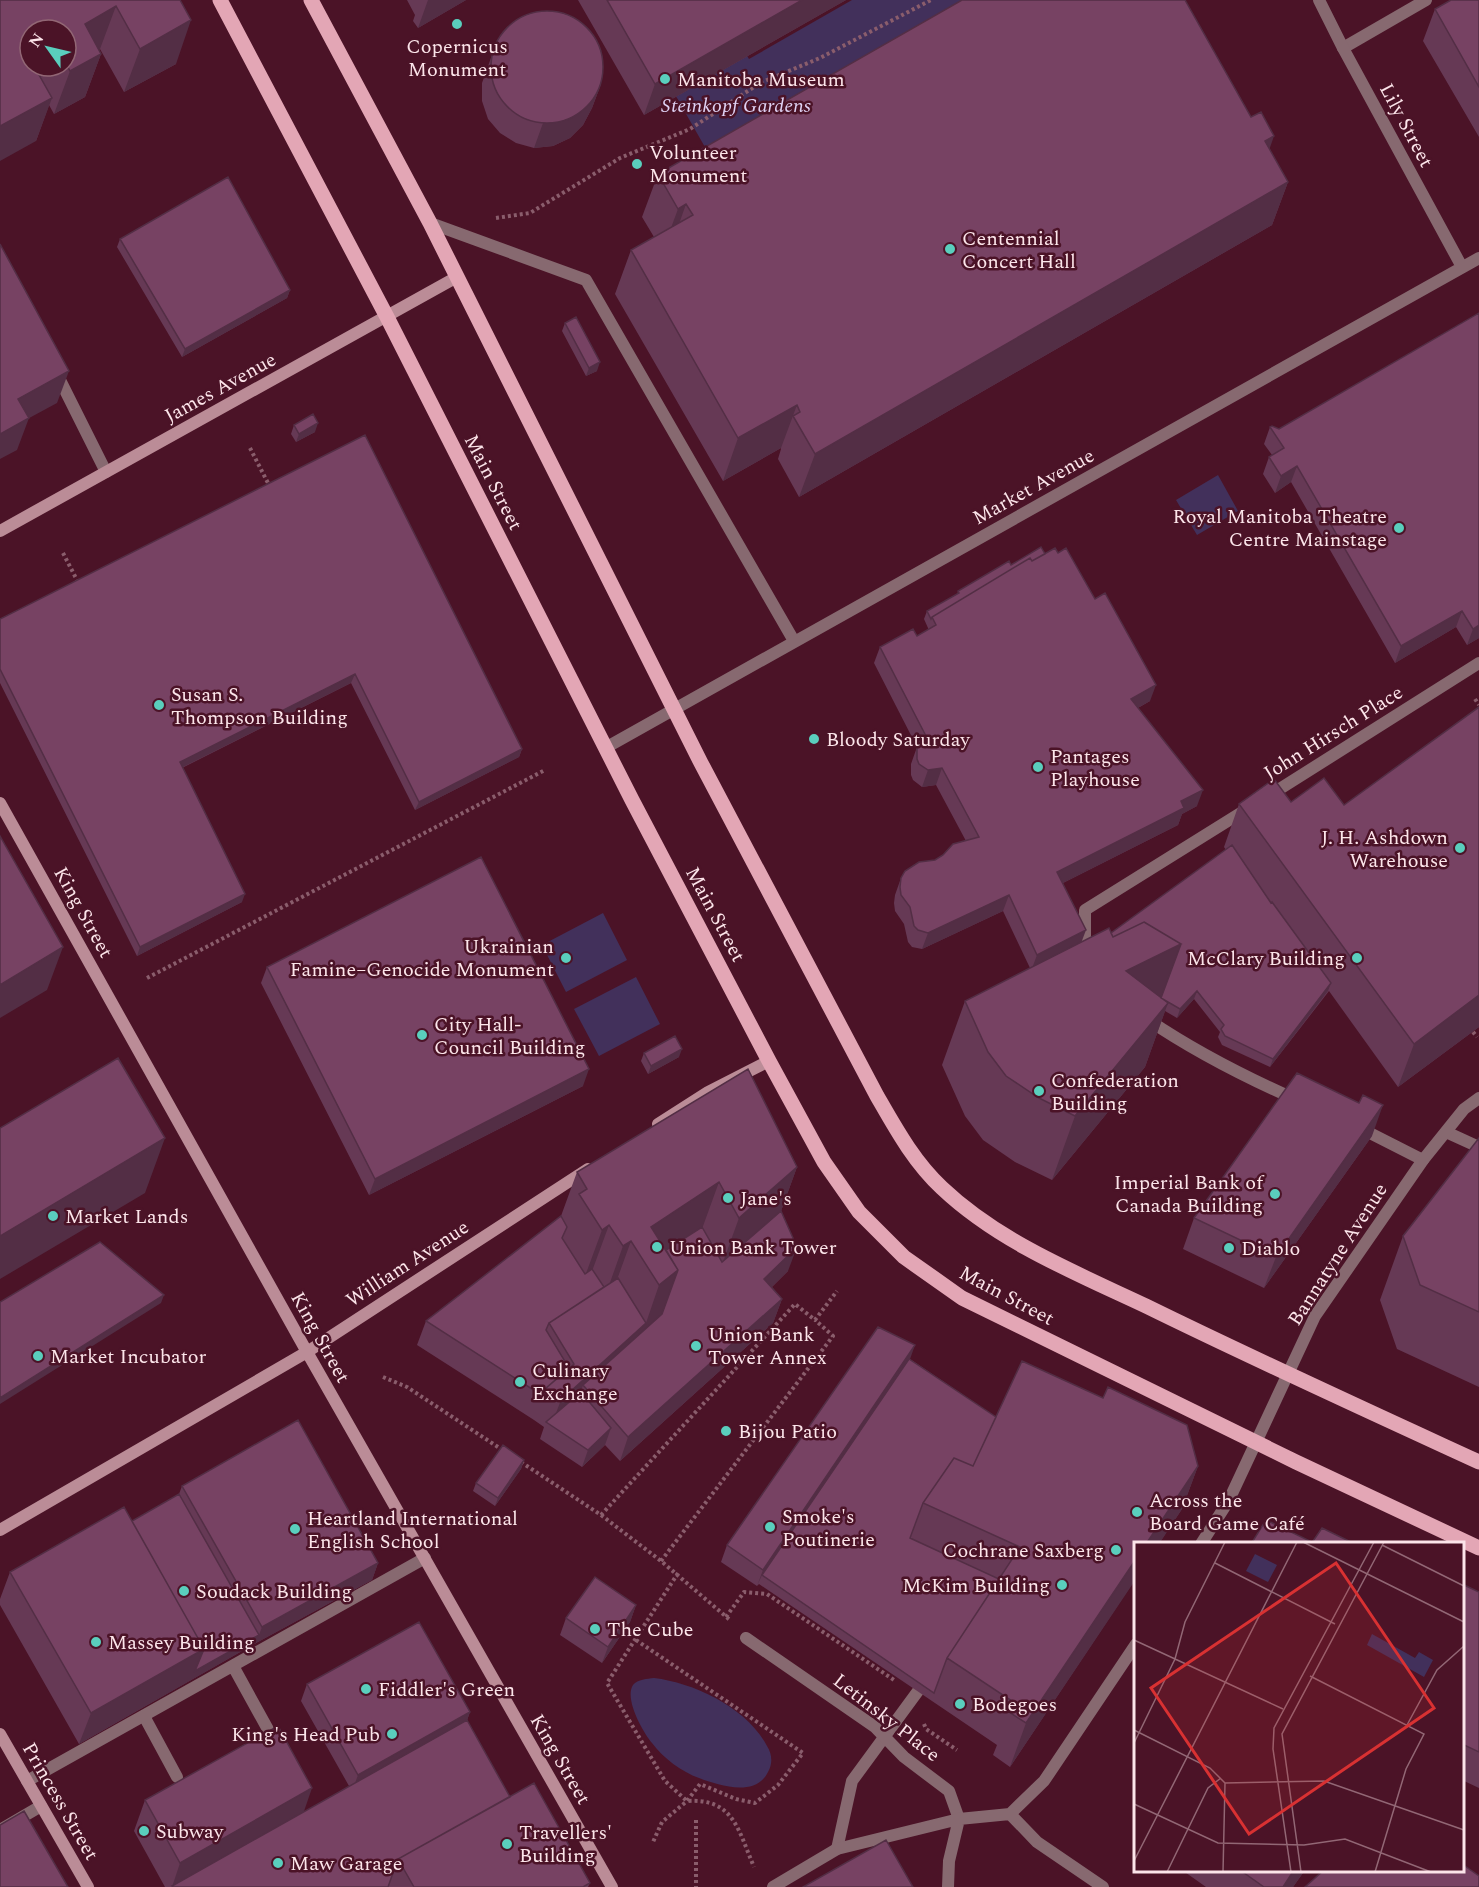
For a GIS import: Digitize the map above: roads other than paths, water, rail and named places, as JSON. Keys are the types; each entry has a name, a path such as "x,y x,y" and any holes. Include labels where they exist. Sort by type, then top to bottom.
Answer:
{"main road":[{"name":"Main Street","path":"220,0 387,317 632,800 769,1061 824,1162 859,1212 904,1257 962,1298 1255,1442 1479,1548"},
{"path":"311,0 430,223 707,774 896,1131 914,1157 941,1187 968,1210 1007,1236 1287,1373 1479,1462"},
{"name":"James Avenue","path":"0,531 457,277"},
{"name":"King Street","path":"0,803 307,1352 612,1887"},
{"path":"648,1130 708,1092 769,1061"},
{"name":"William Avenue","path":"0,1530 307,1352 598,1163"},
{"name":"Princess Street","path":"0,1734 88,1887"}],"street":[{"name":"Lily Street","path":"1319,0 1462,267"},
{"path":"1343,48 1426,0"},
{"path":"430,223 586,280 794,641"},
{"name":"Market Avenue","path":"607,747 1479,258"},
{"path":"53,367 106,471"},
{"name":"John Hirsch Place","path":"1085,972 1084,910 1209,834 1479,663"},
{"path":"1142,1016 1173,1037 1230,1069 1310,1106"},
{"name":"Bannatyne Avenue","path":"1202,1542 1228,1500 1315,1316 1423,1160 1464,1109 1479,1098"},
{"path":"1354,1125 1423,1160"},
{"path":"1446,1131 1479,1147"},
{"path":"27,1781 425,1558"},
{"name":"Letinsky Place","path":"746,1638 875,1727 904,1757 949,1791 959,1819"},
{"path":"773,1887 837,1849 959,1819 1010,1814 1044,1781 1134,1647"},
{"path":"233,1666 280,1751"},
{"path":"837,1849 852,1781 915,1695"},
{"path":"144,1716 177,1777"},
{"path":"0,1830 42,1806"},
{"path":"1010,1814 1037,1842 1103,1887"},
{"path":"948,1887 949,1861 959,1819"}],"place":[{"name":"Copernicus Monument","path":"457,24"},
{"name":"Manitoba Museum","path":"665,79"},
{"name":"Volunteer Monument","path":"637,164"},
{"name":"Centennial Concert Hall","path":"950,249"},
{"name":"Royal Manitoba Theatre Centre Mainstage","path":"1399,528"},
{"name":"Susan S. Thompson Building","path":"159,705"},
{"name":"Bloody Saturday","path":"814,739"},
{"name":"Pantages Playhouse","path":"1038,767"},
{"name":"J. H. Ashdown Warehouse","path":"1460,848"},
{"name":"Ukrainian Famine–Genocide Monument","path":"566,958"},
{"name":"McClary Building","path":"1357,958"},
{"name":"City Hall- Council Building","path":"422,1035"},
{"name":"Confederation Building","path":"1039,1091"},
{"name":"Imperial Bank of Canada Building","path":"1275,1194"},
{"name":"Jane's","path":"728,1198"},
{"name":"Market Lands","path":"53,1216"},
{"name":"Union Bank Tower","path":"657,1247"},
{"name":"Diablo","path":"1229,1248"},
{"name":"Union Bank Tower Annex","path":"696,1346"},
{"name":"Market Incubator","path":"38,1356"},
{"name":"Culinary Exchange","path":"520,1382"},
{"name":"Bijou Patio","path":"726,1431"},
{"name":"Across the Board Game Café","path":"1137,1512"},
{"name":"Smoke's Poutinerie","path":"770,1527"},
{"name":"Heartland International English School","path":"295,1529"},
{"name":"Cochrane Saxberg","path":"1116,1550"},
{"name":"McKim Building","path":"1062,1585"},
{"name":"Soudack Building","path":"184,1591"},
{"name":"The Cube","path":"595,1629"},
{"name":"Massey Building","path":"96,1642"},
{"name":"Fiddler's Green","path":"366,1689"},
{"name":"Bodegoes","path":"960,1704"},
{"name":"King's Head Pub","path":"392,1734"},
{"name":"Subway","path":"144,1831"},
{"name":"Travellers' Building","path":"507,1844"},
{"name":"Maw Garage","path":"278,1863"}],"park label":[{"name":"Steinkopf Gardens","path":"736,105"}]}
